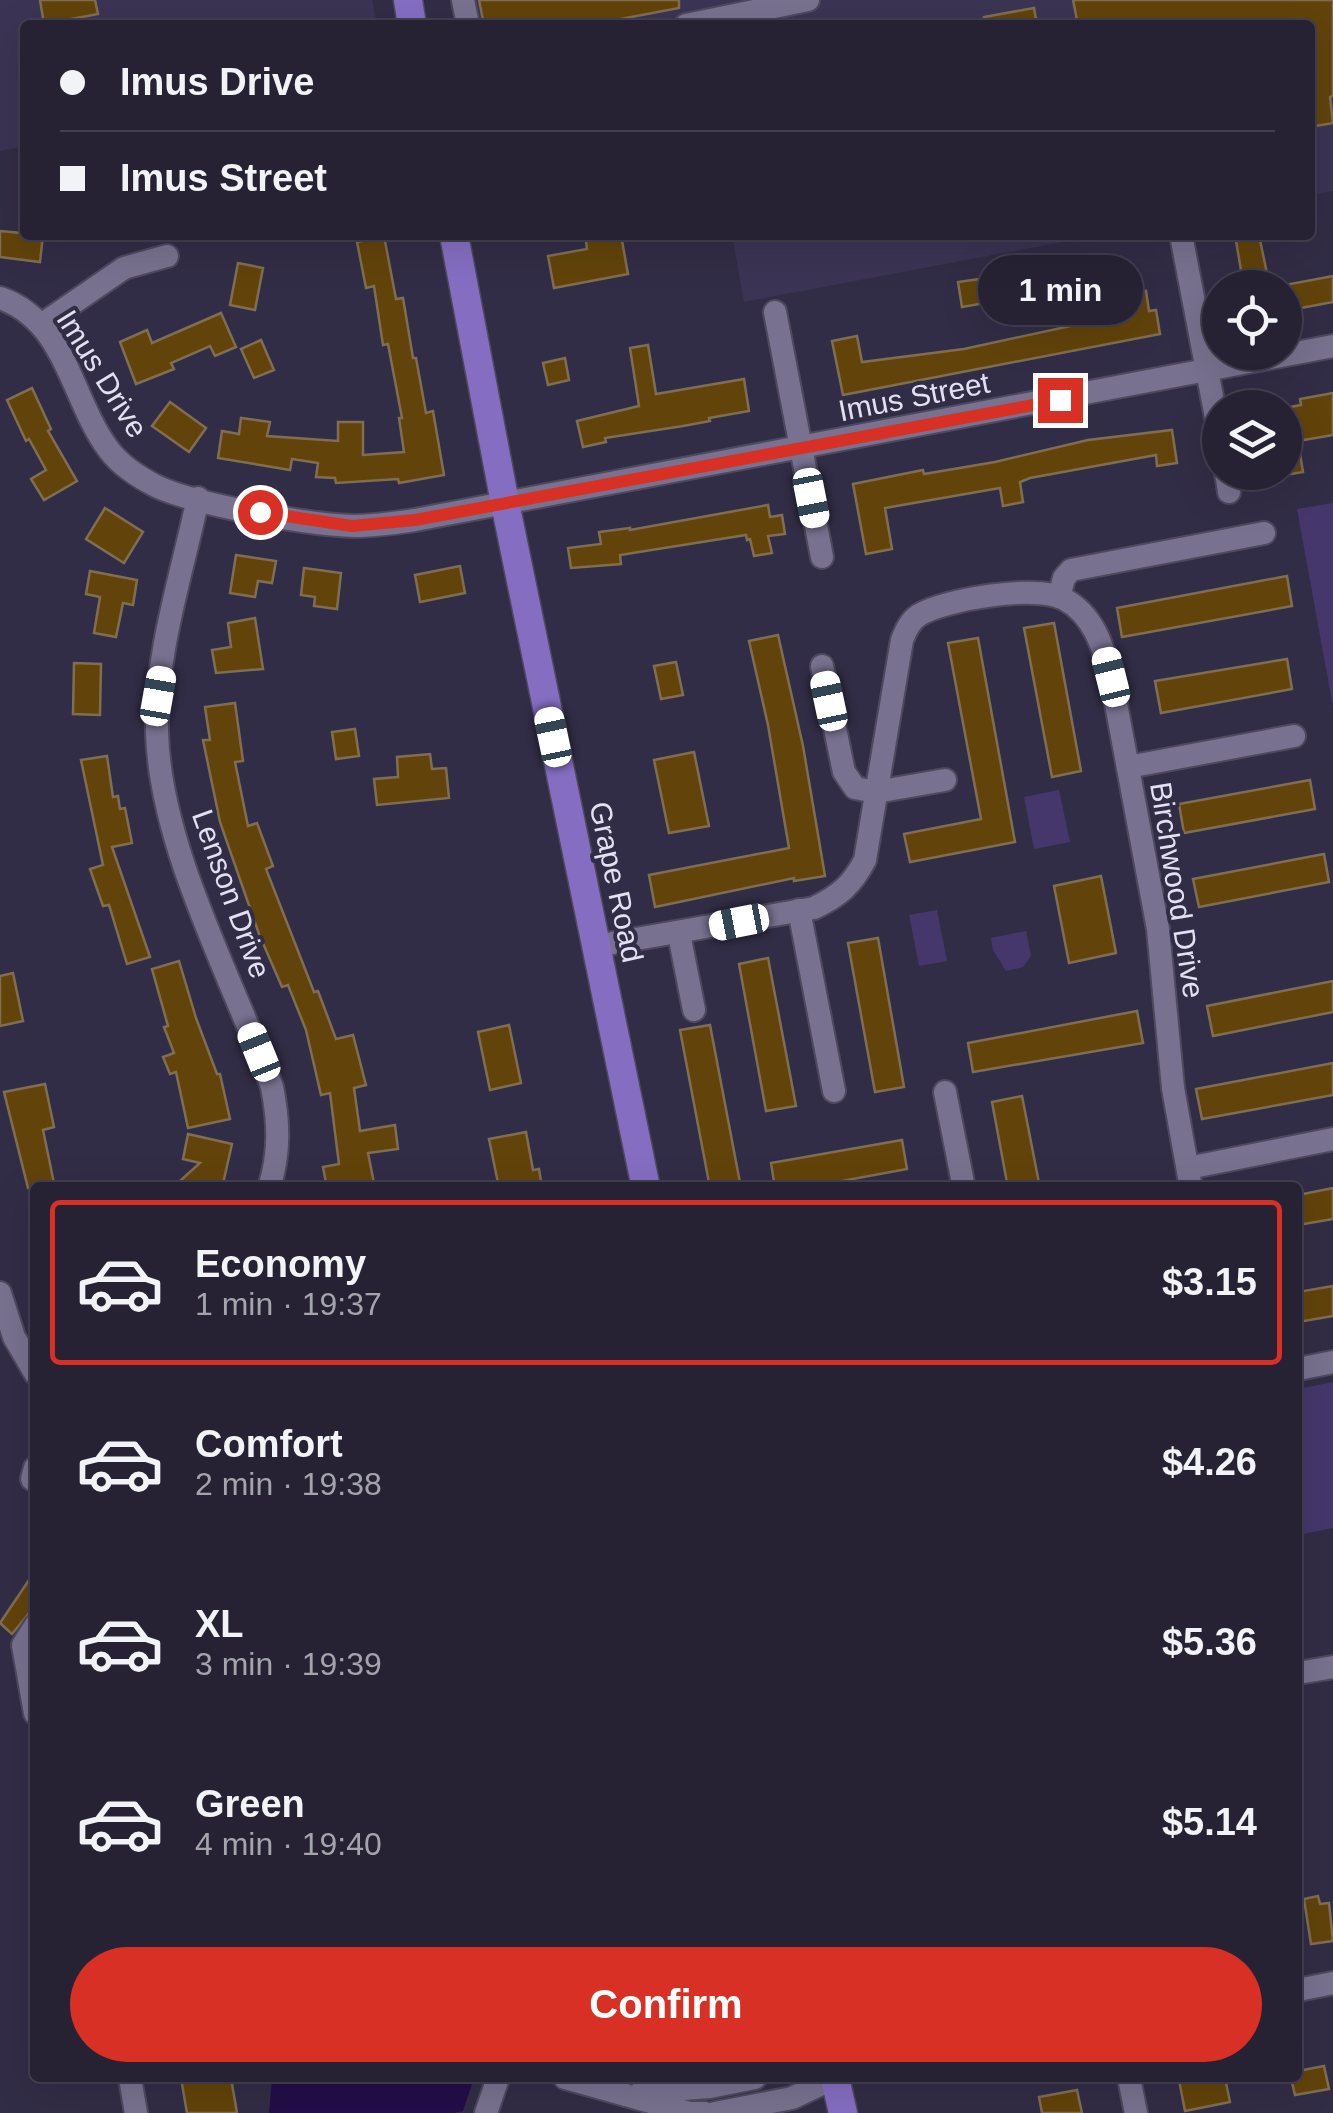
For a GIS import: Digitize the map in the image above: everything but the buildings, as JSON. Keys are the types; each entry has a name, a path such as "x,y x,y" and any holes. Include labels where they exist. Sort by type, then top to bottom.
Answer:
{"main road":[{"name":"Grape Road","path":"455,240 645,1182"},
{"path":"835,2082 842,2113"}],"street":[{"path":"710,20 808,0"},
{"path":"1182,240 1211,390"},
{"path":"41,325 124,268 167,256"},
{"name":"Imus Drive","path":"0,298 16,304 41,325 57,346 109,450 156,486 320,523 352,526 415,520 505,503"},
{"path":"775,312 822,557"},
{"name":"Imus Street","path":"505,503 1333,346"},
{"name":"Lenson Drive","path":"198,498 158,696 159,760 174,836 272,1087 278,1114 278,1144 269,1182"},
{"path":"596,946 814,908 839,896 865,860 902,640 918,616 936,608 1025,591 1048,592 1059,597 1070,570 1264,533"},
{"name":"Birchwood Drive","path":"1059,597 1080,610 1103,646 1158,930 1174,1088 1190,1178"},
{"path":"822,666 844,772 855,788 876,792 944,780"},
{"path":"1128,767 1294,736"},
{"path":"798,910 834,1091"},
{"path":"679,934 694,1010"},
{"path":"946,1092 963,1182"},
{"path":"1190,1178 1333,1140"},
{"path":"0,1293 14,1337 30,1364"},
{"path":"1302,1368 1333,1362"},
{"path":"30,1634 23,1645 30,1685"},
{"path":"1302,1672 1333,1667"},
{"path":"1302,1989 1333,1983"},
{"path":"131,2082 136,2113"},
{"path":"486,2113 497,2082"},
{"path":"579,2082 690,2113 704,2113"},
{"path":"613,2092 660,2092 728,2082"},
{"path":"715,2113 792,2098 826,2082"},
{"path":"1130,2082 1136,2113"}],"shaded area":[{"path":"0,0 372,0 376,20 20,20 20,147 0,151"},
{"path":"453,0 1333,0 1333,191 1315,194 1315,20 457,20"},
{"path":"733,240 1073,240 744,302"},
{"path":"1333,503 1333,707 1297,509"},
{"path":"1059,790 1070,842 1034,849 1024,797"},
{"path":"937,910 947,961 919,966 909,915"},
{"path":"1026,931 1031,956 1023,967 1006,971 993,950 991,938"},
{"path":"1333,1382 1333,1528 1302,1534 1302,1388"},
{"path":"272,2082 473,2082 463,2111 454,2113 269,2113"}],"route":[{"path":"260,512 320,523 381,525 1060,400"}]}
